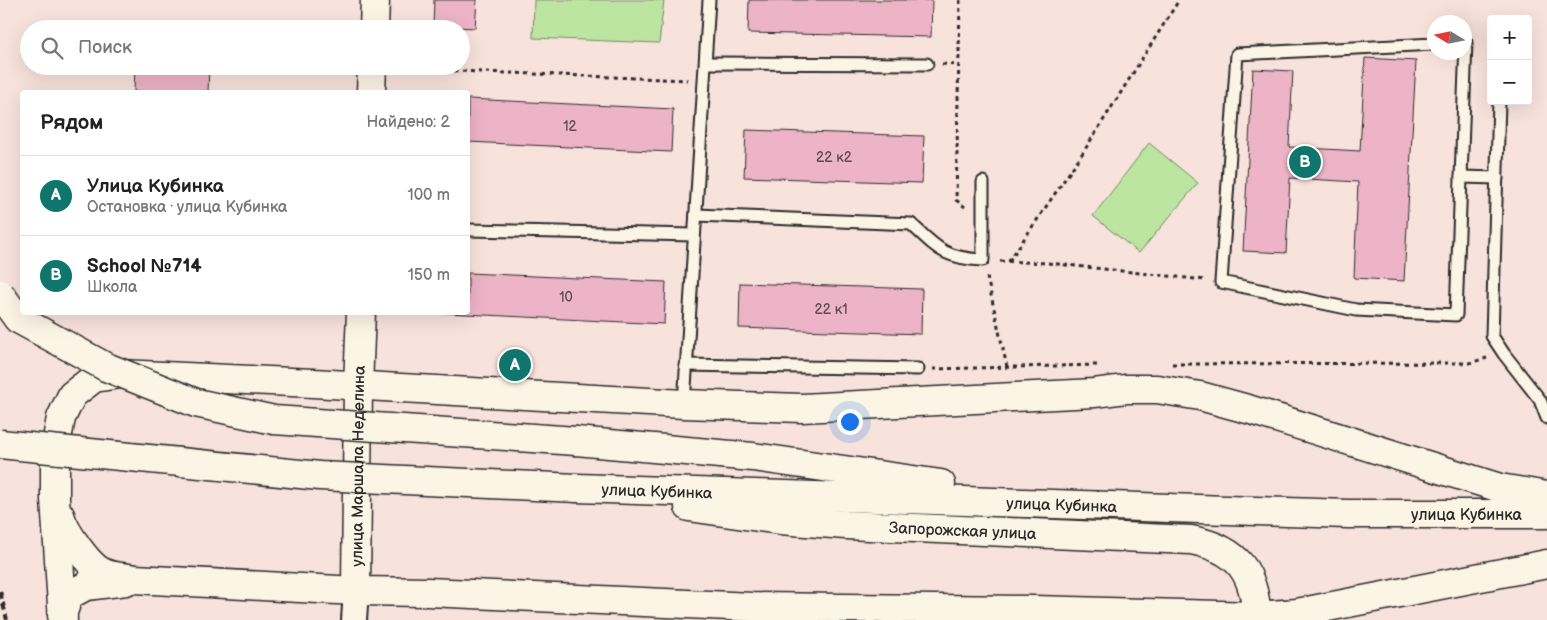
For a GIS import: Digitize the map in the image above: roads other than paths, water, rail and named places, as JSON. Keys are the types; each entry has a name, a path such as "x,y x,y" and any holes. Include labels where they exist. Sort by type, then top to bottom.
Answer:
{"street":[{"path":"374,20 375,0"},
{"path":"371,90 372,75"},
{"path":"0,294 18,319 106,367 196,402 274,420 576,441 753,457 1078,505"},
{"name":"улица Маршала Неделина","path":"354,620 361,315"},
{"path":"63,618 55,499 55,450 61,418 72,395 94,378 120,374 684,404 802,408 1094,393 1126,389 1157,389 1200,396 1251,410 1500,488 1547,496"},
{"name":"улица Кубинка","path":"0,444 320,476 577,488 864,496 1348,514 1547,514"},
{"name":"Запорожская улица","path":"623,490 682,506 789,520 846,525 1191,540 1210,544 1224,551 1240,563 1250,579 1256,618"},
{"path":"55,499 62,523 82,554 103,573 135,579 356,591 438,593 751,614 1256,618 1297,613 1547,564"},
{"path":"63,618 69,595 86,586 135,579"}],"lane":[{"path":"684,404 710,0"},
{"path":"1427,44 1237,54 1221,282 1356,310 1456,315 1465,60"},
{"path":"706,62 927,64"},
{"path":"1499,105 1492,336 1504,354 1543,398 1547,418"},
{"path":"1461,178 1497,178"},
{"path":"696,215 911,224 938,250 962,259 983,260 983,182"},
{"path":"470,230 694,235"},
{"path":"685,366 918,370"}],"railway":[{"path":"0,591 7,620"}],"place":[{"name":"School №714","path":"1305,162"},
{"name":"Улица Кубинка","path":"515,365"}]}
